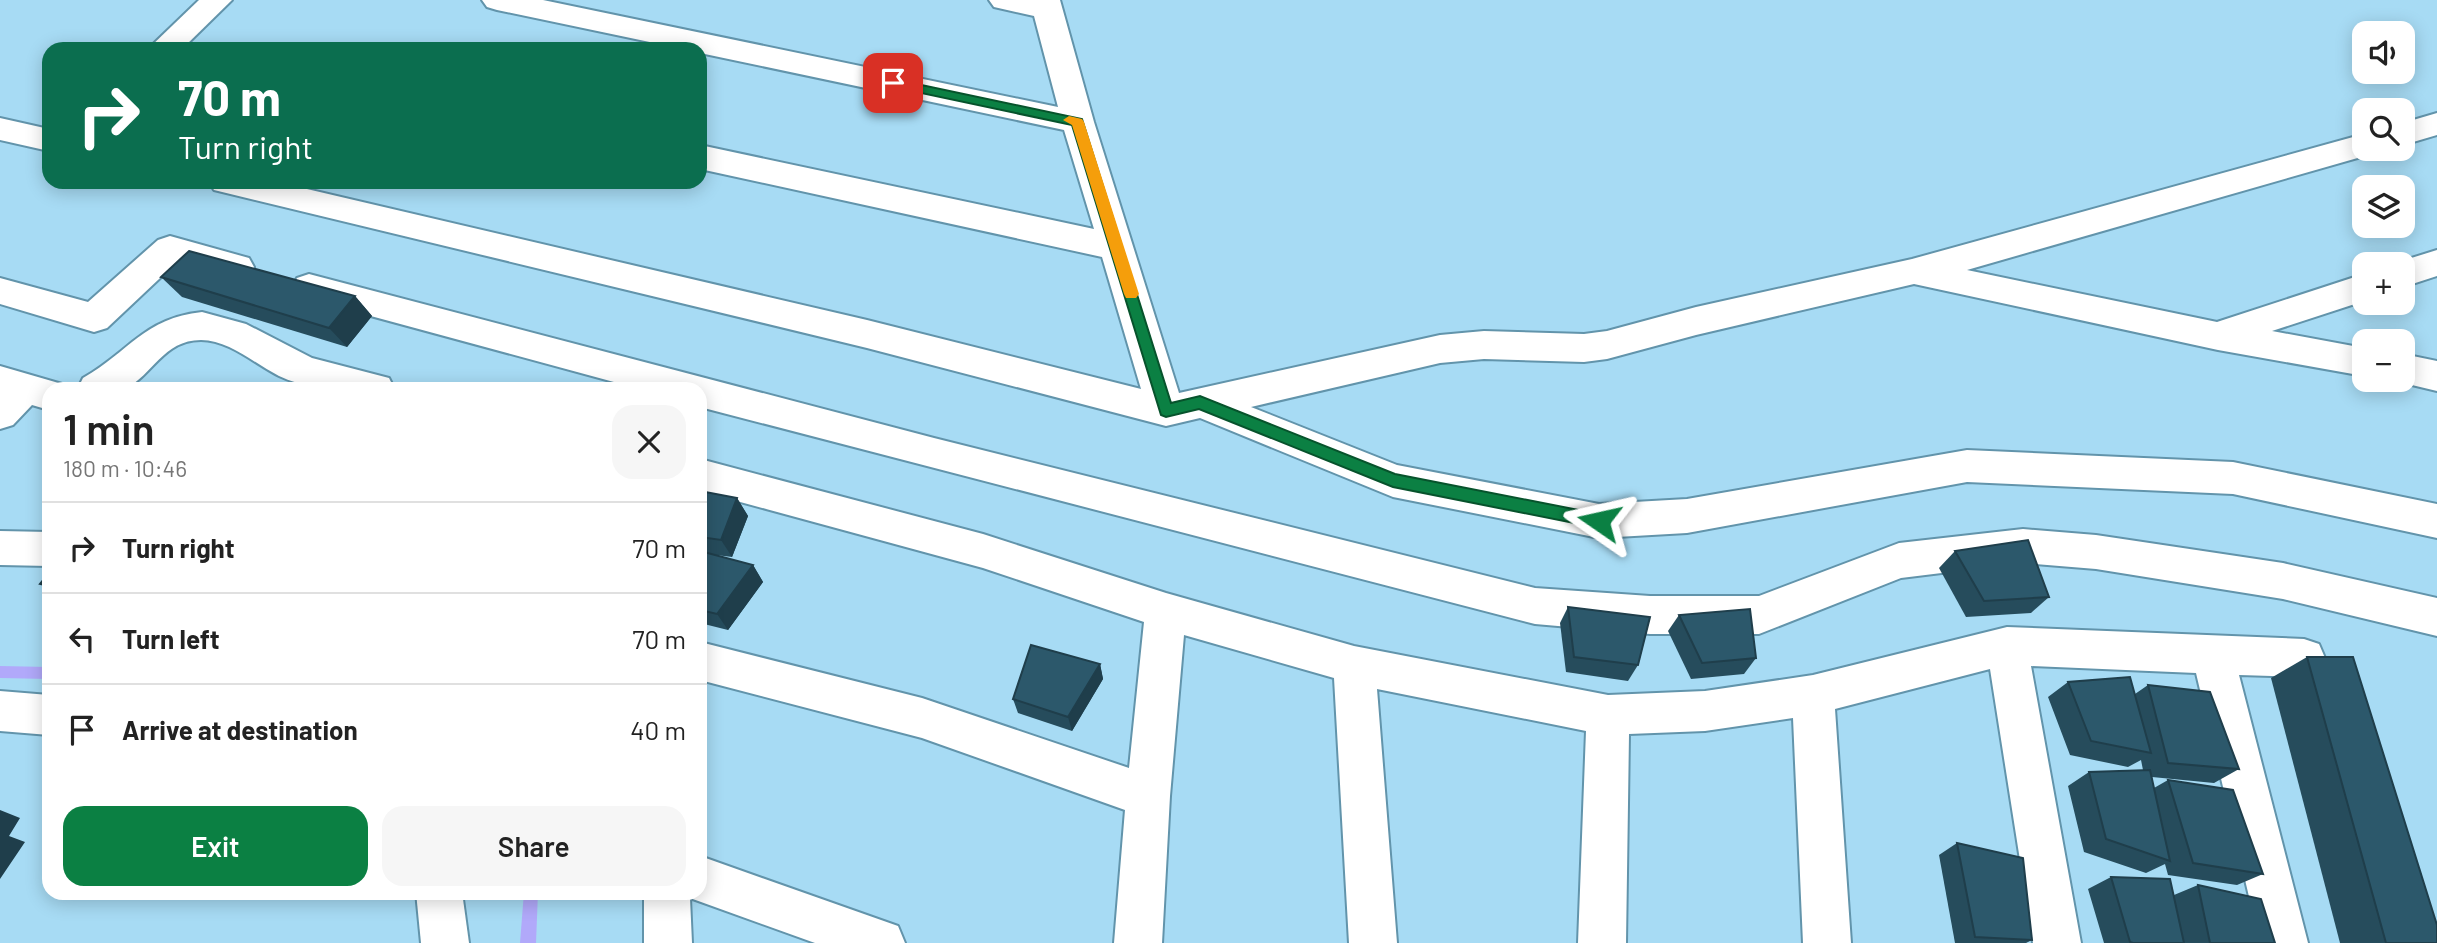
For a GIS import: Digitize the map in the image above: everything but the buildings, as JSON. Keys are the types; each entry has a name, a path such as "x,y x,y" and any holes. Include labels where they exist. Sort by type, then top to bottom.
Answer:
{"street":[{"path":"181,42 217,0"},
{"path":"498,0 697,42"},
{"path":"1004,0 1046,5 1077,122 1116,247 1183,407"},
{"path":"707,44 1077,122"},
{"path":"2415,130 2437,124"},
{"path":"0,129 42,138"},
{"path":"1183,407 1440,348 1484,345 1584,348 1607,345 1696,321 1912,272 2352,148"},
{"path":"707,159 1116,247"},
{"path":"256,189 1183,407 1393,481 1599,521 1687,516 1967,466 2233,478 2437,521"},
{"path":"0,291 94,318 170,249 667,382"},
{"path":"2415,271 2437,263"},
{"path":"1912,272 2352,360"},
{"path":"2218,335 2352,291"},
{"path":"106,382 167,334 197,326 229,330 286,378 322,382"},
{"path":"2415,371 2437,376"},
{"path":"707,393 934,454 1535,606 1650,615 1759,615 1899,561 2023,546 2096,552 2283,581 2437,617"},
{"path":"707,477 984,551 1166,611 1354,665 1608,715 1705,711 1813,695 2007,646 2304,658"},
{"path":"0,548 42,549"},
{"path":"1138,943 1148,796 1166,611"},
{"path":"2007,646 2057,943"},
{"path":"2212,653 2284,943"},
{"path":"707,663 922,718 1148,796"},
{"path":"1354,665 1373,943"},
{"path":"1813,695 1827,943"},
{"path":"0,711 42,714"},
{"path":"1602,943 1608,715"},
{"path":"707,881 881,943"},
{"path":"440,900 445,943"},
{"path":"667,900 668,943"}],"waterway":[{"path":"0,672 42,673"},
{"path":"528,943 531,900"}],"slow traffic":[{"path":"1069,120 1077,122 1131,294"}],"route":[{"path":"893,83 1077,122 1166,411 1200,402 1393,481 1599,521"}]}
